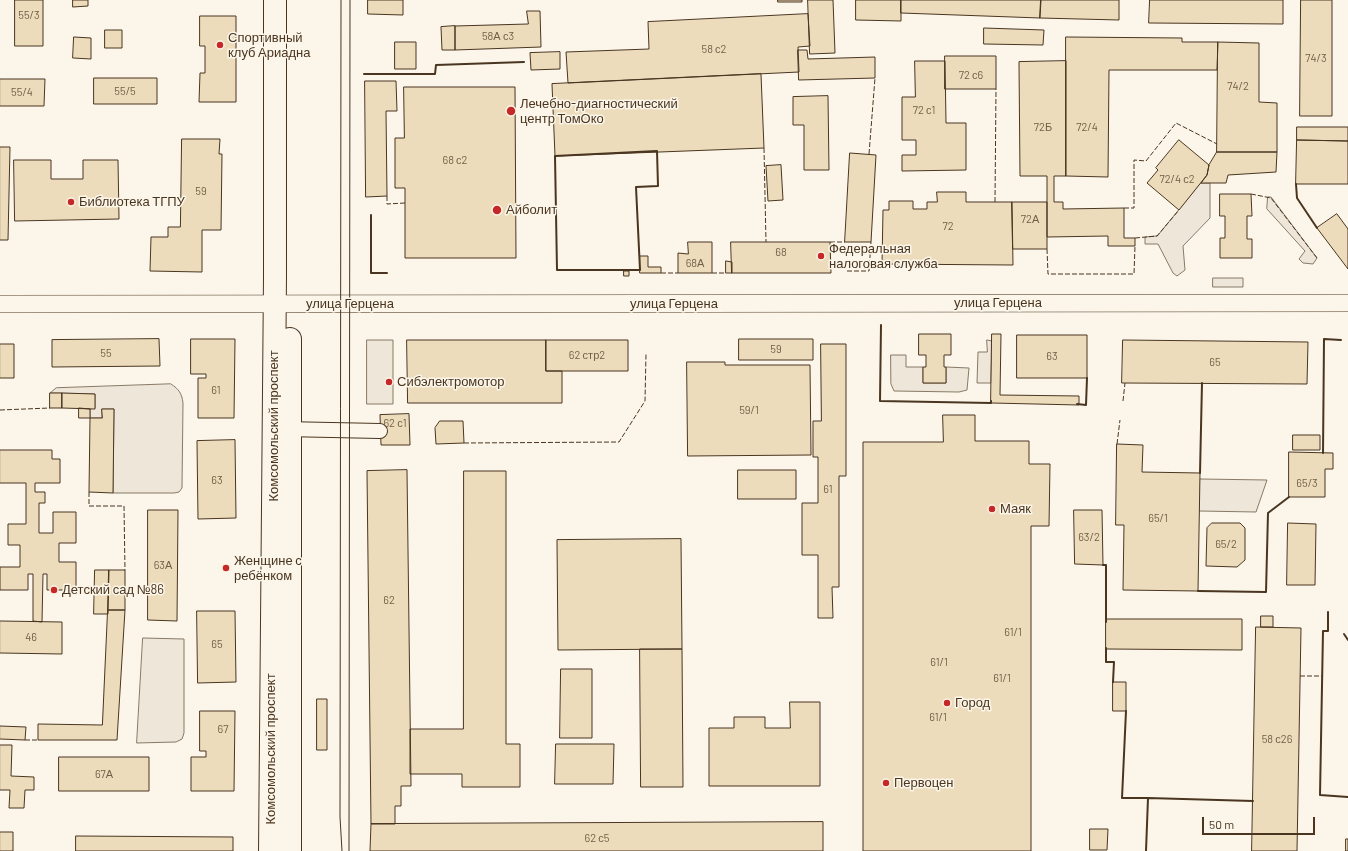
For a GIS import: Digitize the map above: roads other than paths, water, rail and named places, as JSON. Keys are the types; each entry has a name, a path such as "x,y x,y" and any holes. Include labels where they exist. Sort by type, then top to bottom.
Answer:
{"main road":[{"name":"Комсомольский проспект","path":"275,0 282,304 282,429 290,851"},
{"name":"Комсомольский проспект","path":"282,304 289,0"},
{"name":"Комсомольский проспект","path":"270,851 271,591 282,429"}],"street":[{"name":"улица Герцена","path":"0,304 1348,303"},
{"path":"282,429 380,431"}],"tram line":[{"path":"341,0 340,817 342,851"},
{"path":"349,851 350,0"}],"place":[{"name":"Спортивный клуб Ариадна","path":"220,45"},
{"name":"Лечебно-диагностический центр ТомОко","path":"511,111"},
{"name":"Библиотека ТГПУ","path":"71,202"},
{"name":"Айболит","path":"497,210"},
{"name":"Федеральная налоговая служба","path":"821,256"},
{"name":"Сибэлектромотор","path":"389,382"},
{"name":"Маяк","path":"992,509"},
{"name":"Женщине с ребёнком","path":"226,568"},
{"name":"Детский сад №86","path":"54,590"},
{"name":"Город","path":"947,703"},
{"name":"Первоцен","path":"886,783"}]}
